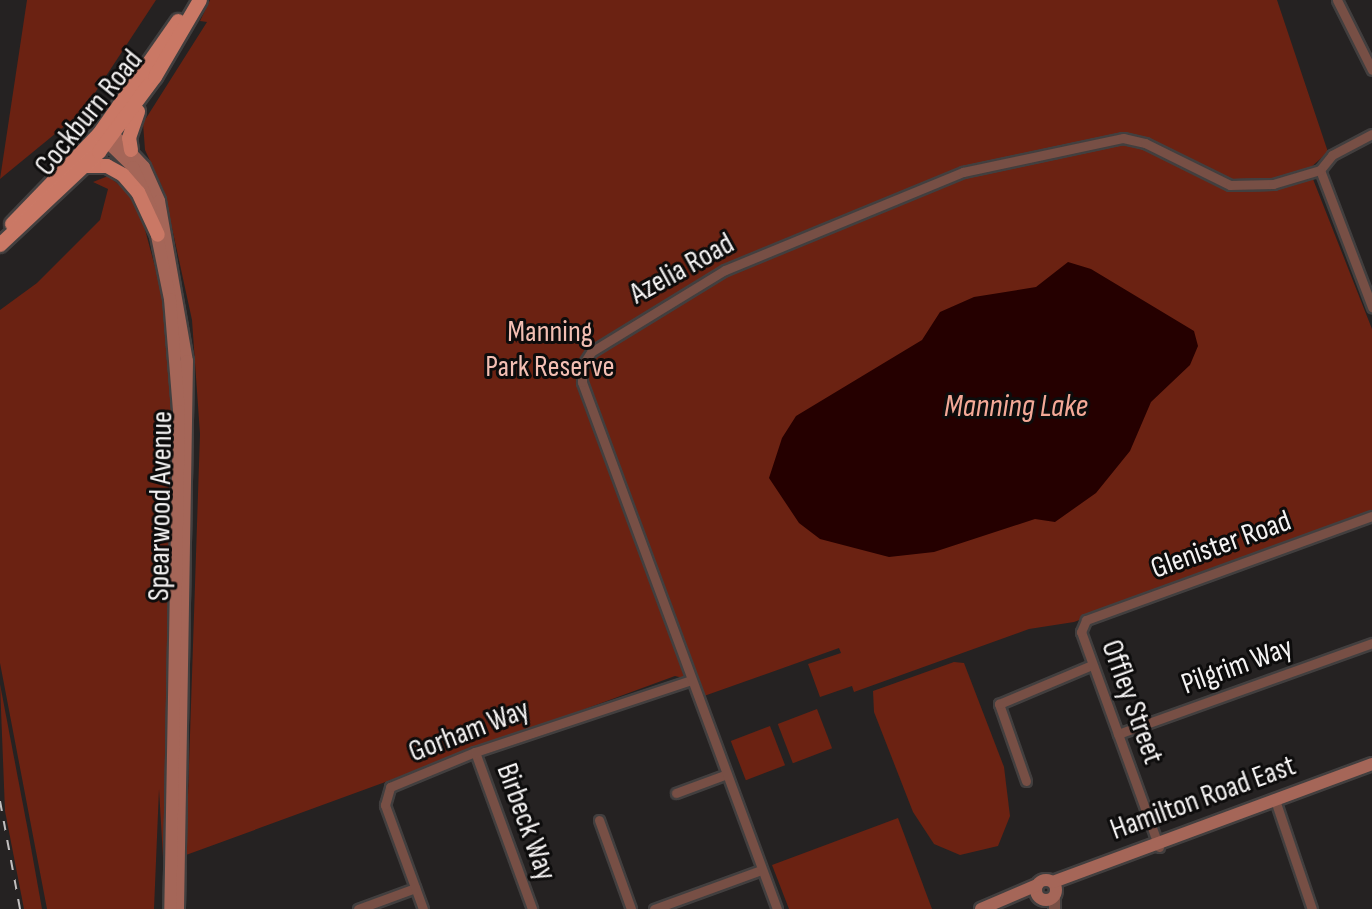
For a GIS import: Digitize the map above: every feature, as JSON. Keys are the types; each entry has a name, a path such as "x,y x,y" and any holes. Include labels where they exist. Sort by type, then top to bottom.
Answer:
{"main road":[{"name":"Cockburn Road","path":"0,245 86,166 190,0"},
{"name":"Cockburn Road","path":"0,235 106,134 144,93 200,0"},
{"path":"131,150 131,125 144,93"},
{"name":"Spearwood Avenue","path":"106,134 131,150 159,201 187,361 178,909"},
{"name":"Spearwood Avenue","path":"106,134 144,187 158,235 170,299 179,411 170,909"},
{"path":"86,166 107,166 123,175 138,192 158,235"},
{"name":"Hamilton Road East","path":"1051,898 1158,845 1372,767"},
{"path":"981,909 1018,897 1037,885 1051,898"},
{"path":"1018,897 1051,898"}],"street":[{"path":"1337,0 1372,70"},
{"path":"1372,134 1332,155 1320,170 1372,307"},
{"name":"Azelia Road","path":"777,909 689,681 662,595 582,382 582,366 591,352 725,270 963,172 1123,138 1145,143 1230,185 1273,184 1320,170"},
{"name":"Glenister Road","path":"1086,620 1372,516"},
{"name":"Offley Street","path":"1086,620 1081,632 1158,845"},
{"name":"Pilgrim Way","path":"1118,734 1372,643"},
{"path":"1026,781 999,704 1092,665"},
{"name":"Gorham Way","path":"423,909 385,794 390,787 475,752 689,681"},
{"name":"Birbeck Way","path":"475,752 532,909"},
{"path":"676,793 727,774"},
{"path":"1276,802 1312,909"},
{"path":"599,820 631,909"},
{"path":"654,909 761,870"},
{"path":"358,909 415,888"}],"green space":[{"path":"27,0 156,0 83,111 0,179"},
{"name":"Manning Park Reserve","path":"210,0 1277,0 1328,152 1309,169 1372,329 1372,513 1074,622 1029,629 854,692 852,686 820,697 808,664 841,653 839,648 704,696 699,682 675,676 186,855 200,434 192,320 164,191 145,150 143,123 207,22 200,21"},
{"path":"108,176 132,195 140,211 168,315 174,401 166,909 159,789 154,909 47,909 0,663 0,310 37,283 100,220 108,189 93,182"},
{"path":"954,662 964,663 1004,767 1010,816 998,846 960,855 934,844 913,812 874,712 873,691"},
{"path":"0,684 42,909 24,909 5,811"},
{"path":"817,709 832,748 793,763 778,724"},
{"path":"770,726 785,765 746,780 731,741"},
{"path":"898,818 932,909 789,909 772,865"}],"water":[{"name":"Manning Lake","path":"1068,262 1091,269 1194,331 1198,346 1190,365 1151,402 1130,451 1096,493 1055,522 1035,519 934,552 889,557 820,539 799,523 769,478 782,438 796,416 922,340 940,312 974,297 1036,287"}],"railway":[{"path":"0,801 20,909"}]}
